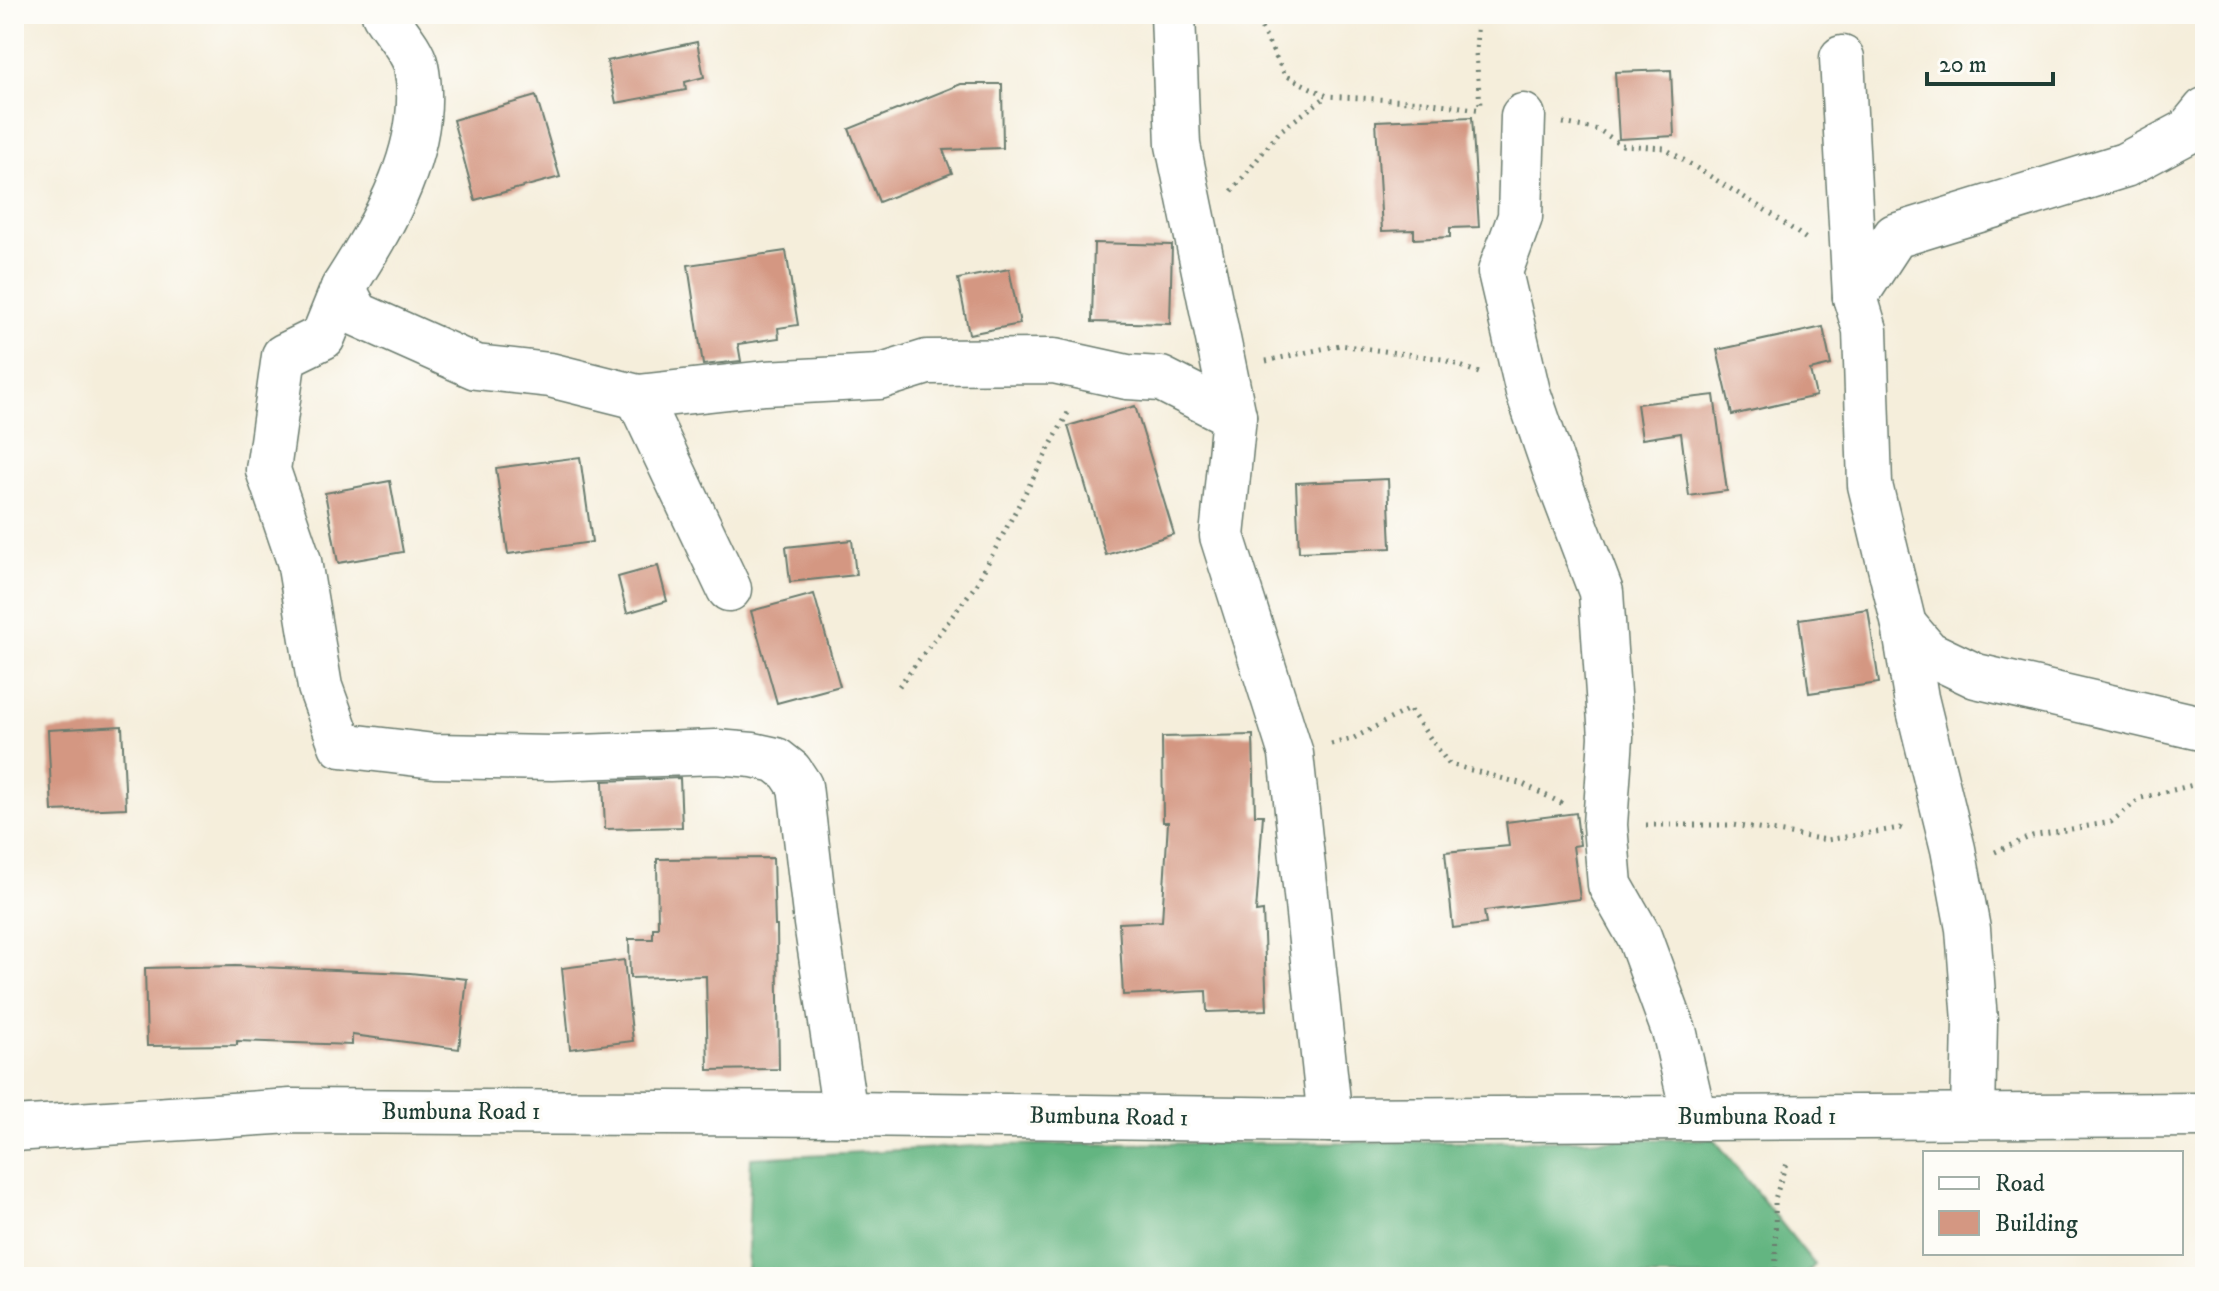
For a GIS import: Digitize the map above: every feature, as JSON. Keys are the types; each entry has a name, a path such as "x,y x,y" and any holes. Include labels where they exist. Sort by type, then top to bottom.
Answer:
{"street":[{"path":"384,14 415,63 420,119 396,195 343,288 323,337 284,356 268,470 299,561 320,687 341,745 434,756 552,758 716,752 776,760 790,771 800,786 816,923 845,1114"},
{"path":"1173,14 1178,145 1234,416 1222,536 1291,754 1330,1120"},
{"path":"1842,58 1855,297 1865,330 1870,485 1904,625 1916,698 1953,849 1968,929 1975,1021 1973,1115"},
{"path":"1855,297 1895,236 2125,165 2187,132 2205,110"},
{"path":"1523,116 1520,217 1500,272 1528,392 1601,592 1611,737 1605,825 1610,885 1639,936 1675,1034 1694,1117"},
{"path":"343,288 357,314 476,367 550,375 638,397 765,383 879,377 927,362 1054,361 1127,377 1161,379 1234,416"},
{"path":"638,397 729,589"},
{"path":"1904,625 1928,653 1976,676 2205,729"},
{"name":"Bumbuna Road 1","path":"14,1129 291,1111 1330,1120 2205,1115"}],"path":[{"path":"1254,14 1285,75 1327,96 1480,109 1599,130 1622,145 1664,148 1773,215 1815,245"},
{"path":"1478,14 1476,53 1480,109"},
{"path":"1196,237 1280,131 1327,96"},
{"path":"1234,416 1261,361 1340,345 1442,359 1528,392"},
{"path":"899,686 976,585 1071,407 1088,368"},
{"path":"1291,754 1352,739 1409,709 1449,764 1523,784 1605,825"},
{"path":"1776,1277 1775,1199 1800,1117"}],"green space":[{"path":"1714,1139 1815,1265 1803,1277 747,1277 751,1158 993,1145"}],"building":[{"path":"697,42 704,77 685,82 686,90 616,103 607,61"},
{"path":"1671,70 1674,136 1619,139 1615,72"},
{"path":"961,84 1002,84 1003,148 943,150 952,173 879,202 849,129"},
{"path":"536,96 560,177 475,200 453,120"},
{"path":"1472,117 1479,227 1450,228 1450,237 1414,239 1414,230 1382,231 1376,121"},
{"path":"1094,243 1172,245 1170,324 1092,322"},
{"path":"786,251 798,325 778,328 779,338 738,344 741,361 703,365 688,265"},
{"path":"1009,269 1020,324 969,334 958,279"},
{"path":"1823,327 1831,365 1810,370 1816,396 1732,415 1717,350"},
{"path":"1714,395 1727,491 1689,496 1681,433 1642,439 1637,404"},
{"path":"1135,406 1174,534 1106,555 1068,426"},
{"path":"580,457 592,542 508,554 496,468"},
{"path":"1388,479 1391,548 1299,552 1296,483"},
{"path":"390,481 403,552 338,563 325,493"},
{"path":"852,540 856,575 790,582 786,547"},
{"path":"658,566 667,601 627,613 618,577"},
{"path":"814,594 840,686 777,703 751,611"},
{"path":"1868,609 1879,683 1809,693 1799,619"},
{"path":"122,726 126,808 52,811 48,730"},
{"path":"1253,735 1255,815 1263,815 1256,912 1263,911 1267,1010 1207,1012 1206,991 1123,995 1119,923 1162,921 1168,822 1163,822 1162,737"},
{"path":"680,778 682,827 605,829 603,781"},
{"path":"1576,813 1580,845 1573,846 1580,899 1484,911 1486,924 1453,928 1445,852 1509,846 1506,822"},
{"path":"773,858 779,1069 708,1070 706,976 630,978 629,939 653,939 653,928 658,928 657,859"},
{"path":"624,960 633,1041 570,1049 562,968"},
{"path":"235,966 410,973 467,979 459,1049 352,1035 352,1045 237,1041 237,1045 147,1046 145,968"}]}
